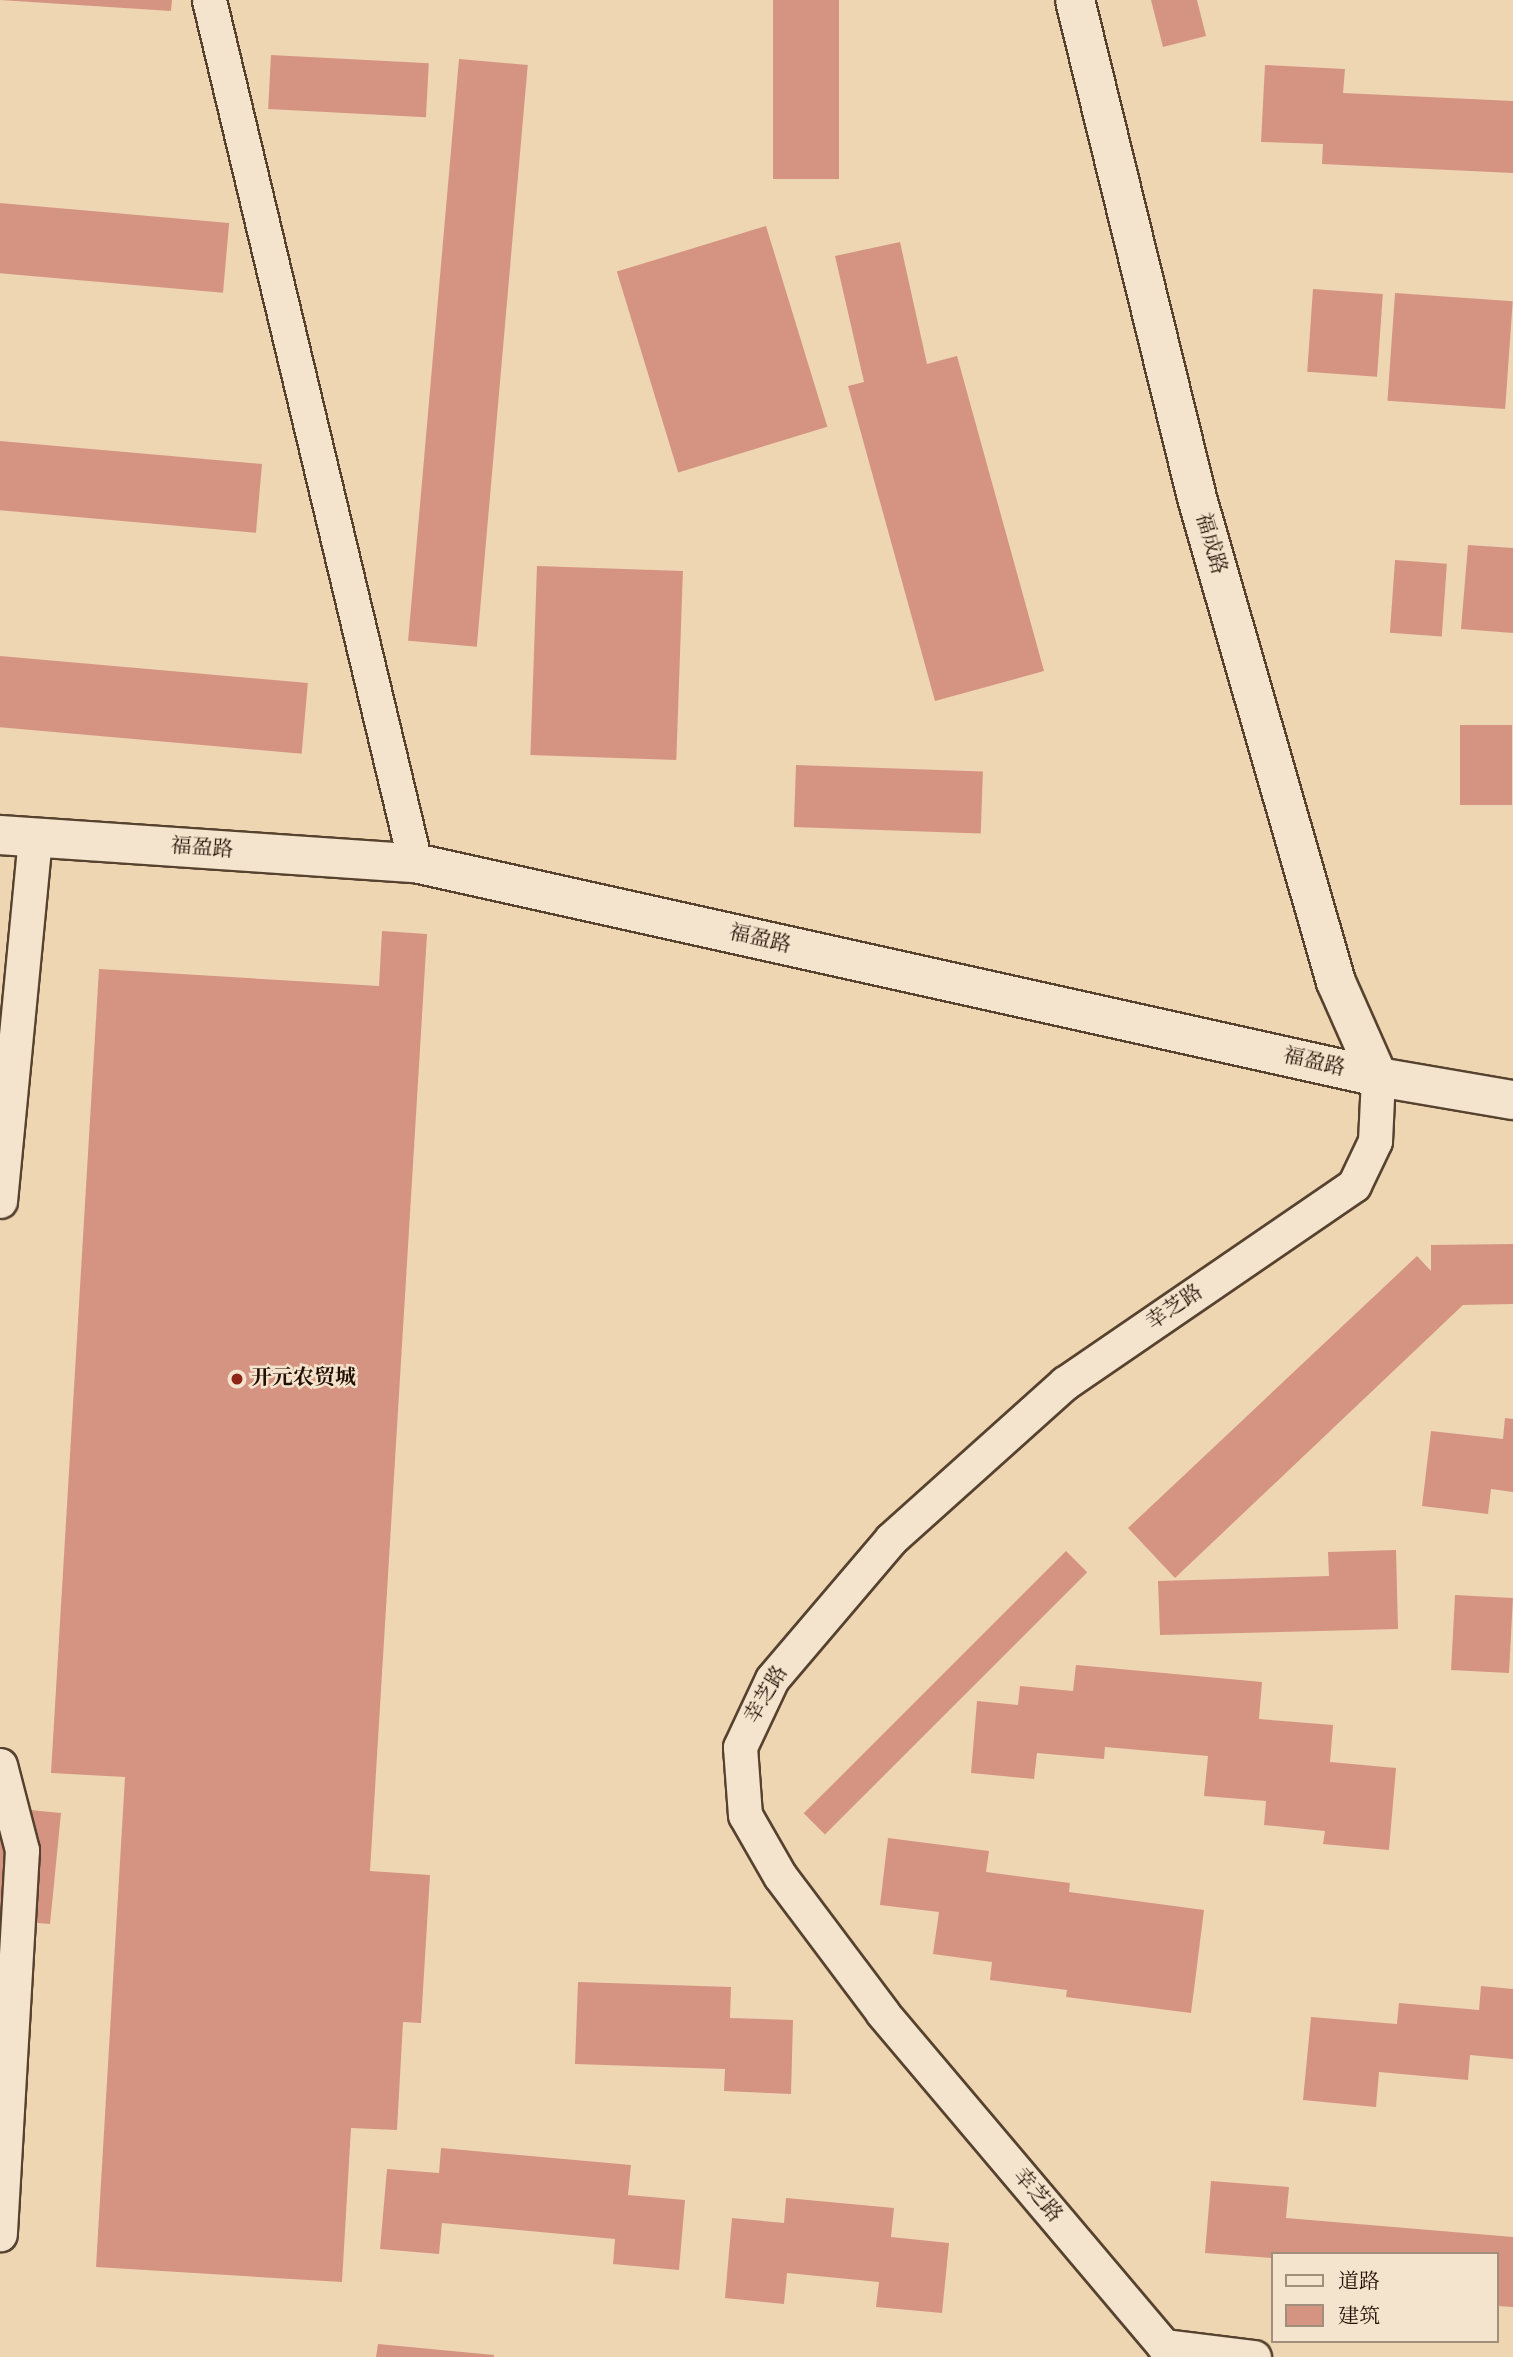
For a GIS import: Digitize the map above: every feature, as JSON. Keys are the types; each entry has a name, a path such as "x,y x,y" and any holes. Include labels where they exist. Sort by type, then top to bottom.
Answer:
{"street":[{"path":"209,0 415,863"},
{"name":"福成路","path":"1075,0 1197,498 1336,982 1378,1077"},
{"path":"0,1201 18,836"},
{"name":"福盈路","path":"18,836 415,863 1378,1077 1513,1100"},
{"name":"幸芝路","path":"1254,2357 1158,2351 883,2013 780,1876 745,1815 740,1747 772,1679 891,1539 1065,1383 1354,1185 1375,1141 1378,1077"},
{"path":"0,1765 22,1850 0,2234"}],"building":[{"path":"0,0 172,0 171,11"},
{"path":"773,0 839,0 839,179 773,179"},
{"path":"1151,0 1197,0 1206,36 1163,47"},
{"path":"271,55 429,63 426,117 268,109"},
{"path":"459,59 528,65 477,647 408,641"},
{"path":"1265,65 1345,69 1343,93 1513,101 1513,173 1322,164 1323,144 1261,142"},
{"path":"0,203 229,223 223,293 0,273"},
{"path":"766,226 827,427 678,472 617,272"},
{"path":"900,242 927,364 957,356 1044,671 935,701 848,386 864,382 835,256"},
{"path":"1313,289 1383,294 1377,377 1307,372"},
{"path":"1395,293 1513,301 1505,409 1387,401"},
{"path":"0,441 262,464 256,533 0,510"},
{"path":"1468,545 1513,548 1513,633 1461,629"},
{"path":"1395,560 1447,564 1442,636 1390,633"},
{"path":"537,566 683,571 676,760 530,755"},
{"path":"0,656 308,683 302,754 0,727"},
{"path":"1460,725 1512,725 1512,805 1460,805"},
{"path":"796,765 983,772 981,833 794,827"},
{"name":"开元农贸城","path":"382,931 427,934 370,1871 430,1875 421,2023 403,2022 397,2130 351,2128 342,2282 96,2267 125,1777 51,1773 99,969 379,986"},
{"path":"1513,1244 1513,1304 1463,1305 1175,1578 1128,1528 1417,1256 1431,1271 1431,1245"},
{"path":"1505,1418 1513,1419 1513,1492 1491,1489 1488,1514 1422,1506 1431,1431 1503,1439"},
{"path":"1396,1550 1398,1629 1160,1635 1158,1581 1329,1576 1328,1552"},
{"path":"1066,1551 1087,1572 825,1835 804,1813"},
{"path":"1455,1595 1513,1598 1509,1673 1451,1670"},
{"path":"1076,1665 1262,1682 1259,1719 1333,1725 1330,1762 1396,1768 1389,1850 1323,1844 1325,1831 1264,1825 1266,1801 1204,1796 1208,1756 1105,1747 1104,1759 1037,1753 1034,1779 971,1773 977,1701 1018,1705 1020,1686 1073,1691"},
{"path":"0,1807 61,1813 50,1924 0,1920"},
{"path":"888,1838 989,1851 986,1872 1070,1883 1069,1892 1204,1910 1191,2013 1066,1997 1067,1990 990,1980 992,1962 933,1954 939,1912 880,1905"},
{"path":"578,1982 731,1987 730,2018 793,2020 791,2094 724,2091 725,2069 575,2064"},
{"path":"1481,1986 1513,1989 1513,2059 1470,2055 1468,2080 1379,2072 1376,2107 1303,2100 1311,2017 1397,2024 1399,2003 1479,2010"},
{"path":"441,2148 631,2165 628,2195 685,2200 679,2270 613,2264 615,2239 442,2223 439,2254 380,2249 387,2169 439,2173"},
{"path":"1211,2181 1289,2187 1286,2218 1513,2237 1513,2307 1499,2306 1499,2252 1272,2252 1272,2258 1205,2253"},
{"path":"786,2198 894,2208 891,2237 949,2243 942,2313 876,2307 879,2282 787,2273 784,2304 725,2298 732,2218 784,2223"},
{"path":"378,2344 494,2355 494,2357 376,2357"}],"place":[{"name":"开元农贸城","path":"237,1379"}]}
